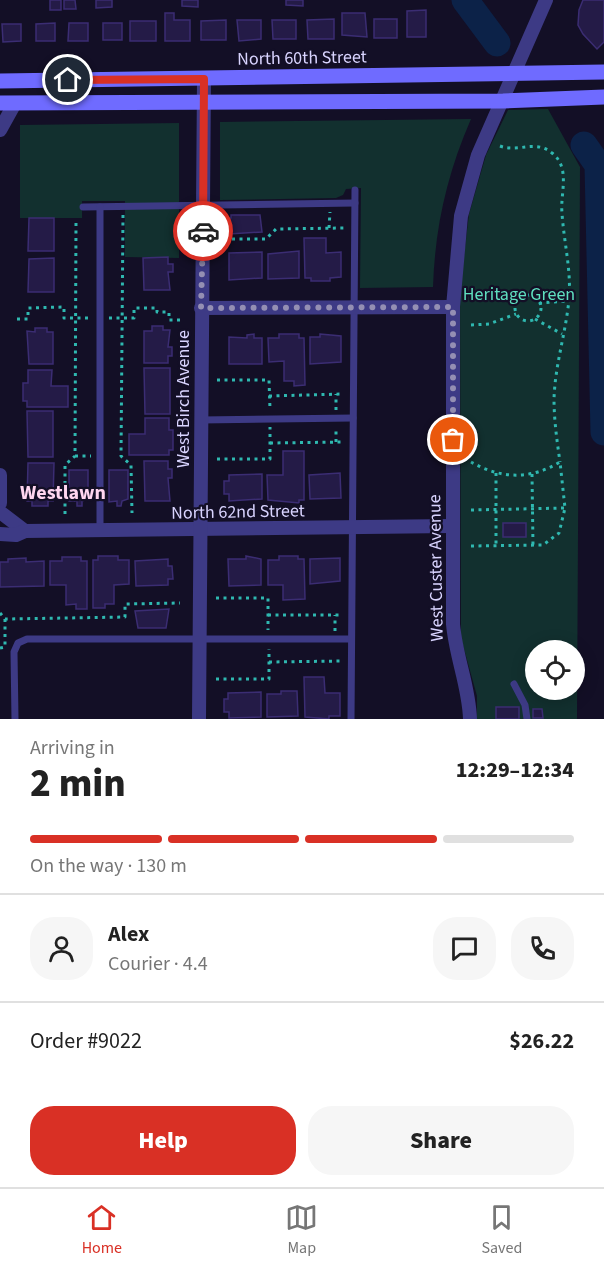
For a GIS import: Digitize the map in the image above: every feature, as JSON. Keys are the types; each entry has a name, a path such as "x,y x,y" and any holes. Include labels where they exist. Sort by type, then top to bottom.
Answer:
{"main road":[{"name":"North 60th Street","path":"0,81 604,72"},
{"path":"7,103 502,101 604,97"}],"street":[{"name":"West Custer Avenue","path":"470,719 469,698 458,665 454,633 453,307 461,216 478,155 546,0"},
{"name":"West Birch Avenue","path":"200,719 204,79"},
{"path":"0,129 7,103"},
{"path":"201,308 453,307"},
{"path":"0,475 0,504"},
{"path":"0,512 25,531"},
{"name":"North 62nd Street","path":"0,534 16,535 25,531 200,531 453,526"}],"lane":[{"path":"351,719 356,190"},
{"path":"83,207 356,203"},
{"path":"100,207 100,531"},
{"path":"201,420 353,418"},
{"path":"15,719 14,652 18,643 27,639 351,639"},
{"path":"514,684 525,705 527,719"}],"path":[{"path":"471,546 534,546 551,541 559,533 565,508 554,399 557,361 569,301 568,249 561,212 562,165 554,154 544,147 533,145 509,149 500,146"},
{"path":"329,228 330,203"},
{"path":"123,207 121,456 131,465 132,513"},
{"path":"65,514 65,465 75,456 76,223"},
{"path":"217,239 266,239 276,229 355,228"},
{"path":"535,319 540,312 539,303 534,297 523,297 517,302 516,314 522,320 535,319 563,334"},
{"path":"539,303 569,301"},
{"path":"17,319 28,319 28,308 64,308 64,318 91,318"},
{"path":"107,318 134,318 134,308 158,308 157,312 169,312 169,320 181,320"},
{"path":"471,325 489,324 516,314"},
{"path":"269,396 354,394"},
{"path":"270,443 353,441"},
{"path":"471,462 496,473 516,476 532,474 560,462"},
{"path":"496,473 496,546"},
{"path":"532,474 534,546"},
{"path":"471,510 565,508"},
{"path":"0,613 6,619 125,617 125,604 180,603"},
{"path":"268,615 351,615"},
{"path":"0,648 5,648 6,619"},
{"path":"269,662 351,661"}],"green space":[{"name":"Heritage Green","path":"548,109 580,167 577,640 525,640 525,700 577,700 577,719 477,719 477,696 461,638 460,290 469,214 486,155 508,110"},
{"path":"471,119 455,160 444,201 436,243 433,287 360,288 361,188 346,189 343,195 336,198 220,200 220,122"},
{"path":"179,123 179,258 125,257 125,201 82,201 82,218 20,218 20,125"}],"building":[{"path":"50,0 61,0 61,10 50,10"},
{"path":"64,0 75,0 76,9 64,9"},
{"path":"96,0 112,0 112,7 96,8"},
{"path":"182,0 198,0 198,7 182,6"},
{"path":"286,0 303,0 303,6 286,5"},
{"path":"583,0 604,0 604,42 597,49 578,25 579,10"},
{"path":"426,10 426,37 407,37 407,11"},
{"path":"165,13 174,13 174,20 190,20 190,41 165,41"},
{"path":"342,13 365,13 367,37 342,35"},
{"path":"334,19 334,39 308,39 307,20"},
{"path":"374,19 397,19 397,38 374,38"},
{"path":"226,20 226,40 201,40 201,21"},
{"path":"237,20 261,20 261,39 239,41"},
{"path":"272,20 296,20 296,39 273,39"},
{"path":"130,21 156,21 156,41 130,41"},
{"path":"55,23 55,41 36,41 36,24"},
{"path":"69,23 88,23 88,41 68,41"},
{"path":"103,23 122,23 122,40 103,40"},
{"path":"2,24 21,24 21,41 3,42"},
{"path":"231,215 260,215 262,232 229,234 224,220 231,218"},
{"path":"29,218 54,218 54,251 28,251"},
{"path":"304,238 326,238 326,253 341,252 341,277 330,278 330,281 311,281 311,278 305,278"},
{"path":"299,251 299,278 268,279 268,254"},
{"path":"262,252 262,278 229,280 229,253"},
{"path":"168,257 168,264 173,264 173,272 168,272 170,290 144,290 143,258"},
{"path":"54,258 54,292 28,292 29,259"},
{"path":"152,326 163,326 163,330 170,330 168,347 172,347 172,356 168,356 168,363 144,363 144,331 152,331"},
{"path":"35,328 47,328 47,332 53,332 53,364 29,364 27,331 35,332"},
{"path":"254,334 254,338 262,338 262,364 229,364 229,337 247,338 247,335"},
{"path":"279,334 299,334 299,338 304,338 305,385 294,386 294,381 284,381 284,361 269,362 268,338 279,338"},
{"path":"320,334 341,336 341,362 310,364 310,337 320,337"},
{"path":"144,368 170,368 170,414 145,414"},
{"path":"28,370 52,370 51,386 68,386 68,407 27,407 27,401 23,401 23,383 28,383"},
{"path":"27,411 53,411 53,457 28,457"},
{"path":"145,418 169,418 169,430 173,430 173,450 169,450 169,455 129,455 129,434 145,434"},
{"path":"283,451 304,451 304,500 299,500 299,503 268,500 267,475 283,475"},
{"path":"144,461 168,461 168,469 172,469 172,478 168,478 170,501 145,501"},
{"path":"28,463 54,463 53,501 48,501 48,506 32,506 32,501 27,501"},
{"path":"69,470 88,470 88,499 82,501 82,506 77,506 77,501 69,501"},
{"path":"109,470 128,470 128,499 122,501 121,506 117,506 117,501 109,502"},
{"path":"340,473 341,498 310,499 309,475"},
{"path":"262,474 262,499 229,501 229,494 224,494 224,481 229,481 229,475"},
{"path":"503,523 526,523 526,537 503,537"},
{"path":"98,556 118,556 118,560 129,560 129,584 114,585 114,604 105,604 105,608 93,608 93,560 98,560"},
{"path":"246,556 261,559 261,585 229,586 228,559 246,559"},
{"path":"279,556 298,556 298,559 304,559 305,599 283,600 283,585 268,585 268,560 279,560"},
{"path":"62,557 81,557 81,561 87,561 87,609 76,609 76,604 66,605 66,585 50,585 50,561 62,561"},
{"path":"26,558 26,562 44,561 44,586 0,587 0,562"},
{"path":"340,558 340,581 310,584 310,559"},
{"path":"168,559 168,566 172,566 173,579 168,579 168,585 136,586 135,561"},
{"path":"169,609 166,628 138,628 135,611"},
{"path":"304,677 324,677 325,693 340,693 340,716 329,716 329,719 305,717"},
{"path":"281,691 297,691 298,716 267,717 267,694 281,694"},
{"path":"261,692 261,717 229,718 229,712 224,712 224,699 228,699 228,693"},
{"path":"496,707 519,707 519,719 496,719"},
{"path":"533,709 542,709 543,718 533,718"}],"waterway":[{"path":"465,0 497,43"},
{"path":"584,145 598,165 604,432"}],"way so far":[{"path":"203,231 201,308 453,307 453,440"}],"district":[{"name":"Westlawn","path":"63,493"}],"route":[{"path":"68,80 204,79 203,231"}]}
